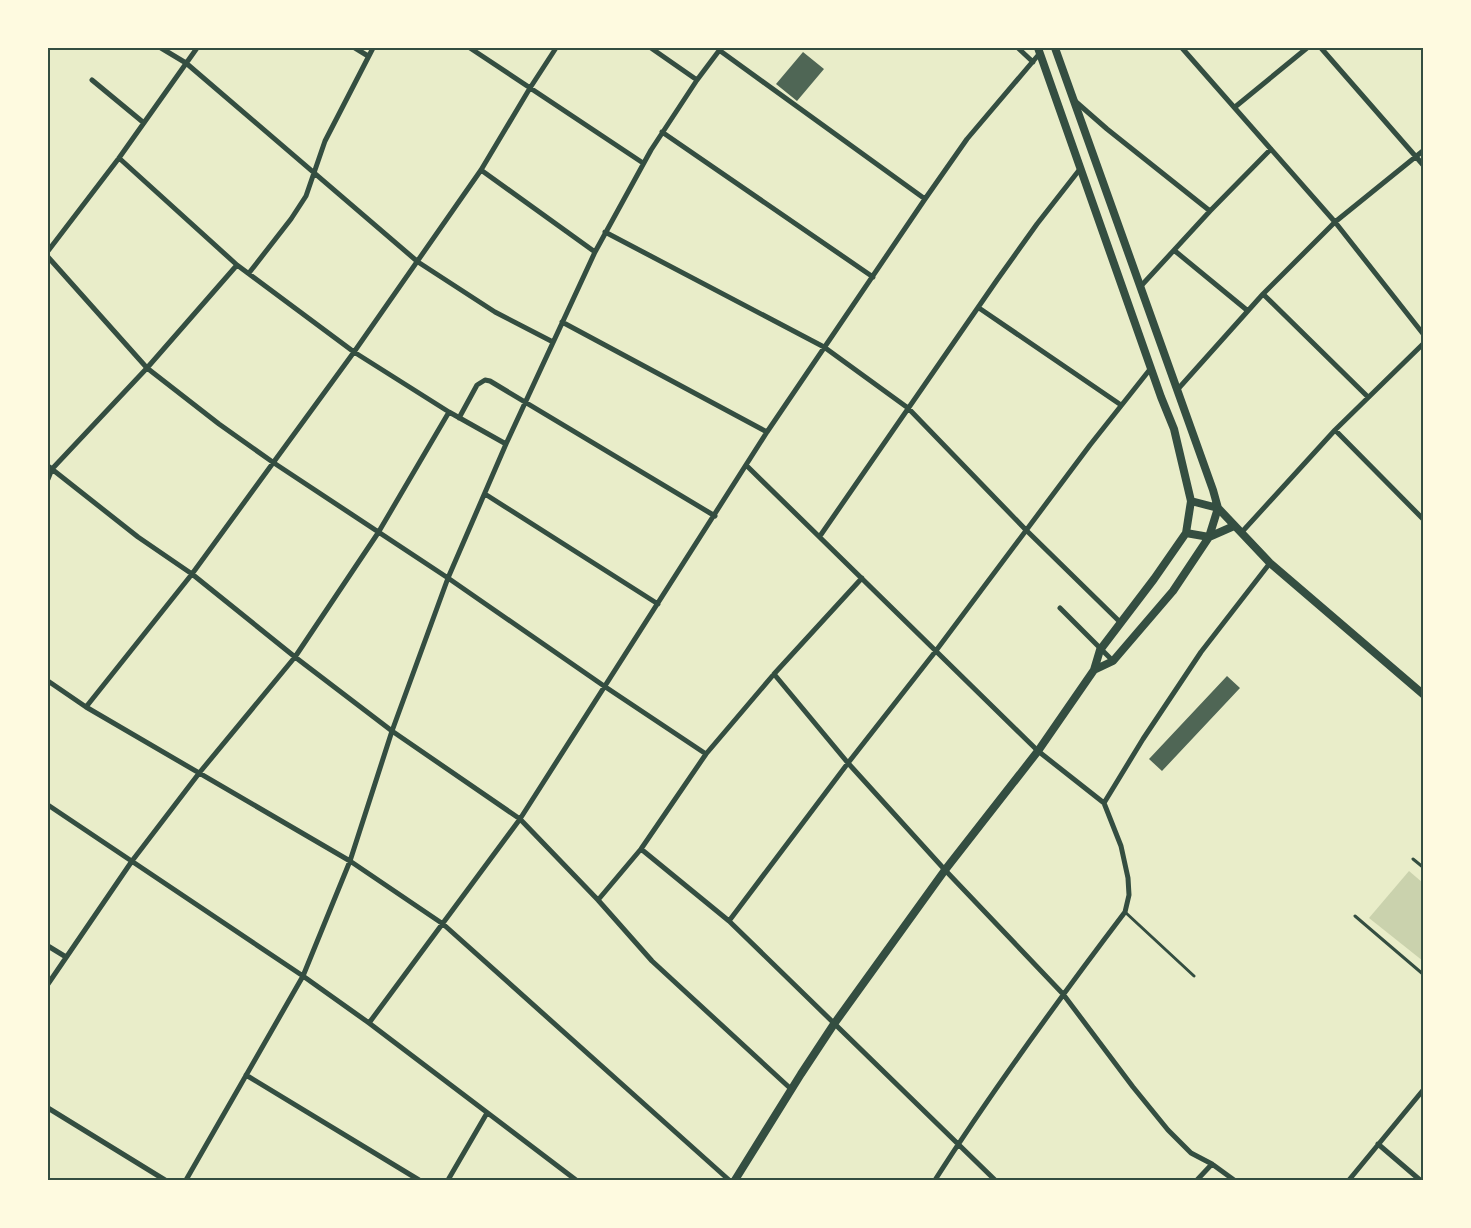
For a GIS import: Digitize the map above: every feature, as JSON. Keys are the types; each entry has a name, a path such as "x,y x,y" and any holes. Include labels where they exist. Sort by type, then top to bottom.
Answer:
{"street":[{"path":"161,48 186,63 418,262 495,312 553,342"},
{"path":"48,251 119,158 196,48"},
{"path":"355,48 368,56"},
{"path":"249,273 299,208 306,196 324,141 373,48"},
{"path":"470,48 643,163"},
{"path":"86,707 192,574 354,352 481,170 556,48"},
{"path":"651,48 697,80"},
{"path":"1018,48 1033,62"},
{"path":"1055,48 1178,389 1218,508 1270,563 1424,695"},
{"path":"1182,48 1336,222 1424,335"},
{"path":"1236,107 1308,48"},
{"path":"1321,48 1424,166"},
{"path":"186,1180 303,976 350,861 392,731 448,578 506,444 595,252 662,132 720,49 924,198"},
{"path":"369,1023 520,818 767,432 924,198 968,139 1033,62 1039,50"},
{"path":"735,1180 834,1024 946,870 1038,751 1094,670 1100,650 1186,533 1191,501 1174,429 1039,50"},
{"path":"92,80 144,123"},
{"path":"1075,101 1127,146 1210,211"},
{"path":"662,132 873,276"},
{"path":"1141,286 1210,211 1271,149"},
{"path":"1178,389 1264,294 1336,222 1424,150"},
{"path":"119,158 237,265 354,352 449,412 506,444"},
{"path":"820,536 1037,224 1080,169"},
{"path":"481,170 595,252"},
{"path":"605,232 824,347 908,408 1025,529 1122,622"},
{"path":"1175,251 1248,311"},
{"path":"48,257 147,368 218,424 706,754"},
{"path":"48,479 50,468 147,368 237,265"},
{"path":"1264,294 1368,396"},
{"path":"979,308 1120,405"},
{"path":"562,322 767,432"},
{"path":"1241,533 1335,430 1424,343"},
{"path":"729,921 848,762 935,652 1025,529 1120,405 1151,368"},
{"path":"459,418 477,385 485,380 490,381 714,516"},
{"path":"48,984 132,861 200,772 295,657 378,532 449,412"},
{"path":"1335,430 1424,520"},
{"path":"747,466 1038,751 1104,803 1121,846 1129,895 1125,912 1063,994 934,1180"},
{"path":"50,468 138,537 192,574 295,657 392,731 520,818 598,900 652,961 791,1089"},
{"path":"485,494 658,604"},
{"path":"1191,501 1218,508"},
{"path":"1094,670 1113,661 1173,591 1209,537 1218,508"},
{"path":"1186,533 1209,537 1234,526"},
{"path":"1104,803 1143,739 1201,652 1270,563"},
{"path":"598,900 641,849 706,754 774,674 862,578"},
{"path":"1060,608 1113,661"},
{"path":"774,674 848,762 946,870 1063,994 1127,1080 1168,1130 1191,1153 1212,1164 1234,1180"},
{"path":"48,681 86,707 350,861 443,924 729,1180"},
{"path":"48,805 303,976 369,1023 576,1180"},
{"path":"641,849 729,921 995,1180"},
{"path":"48,946 66,957"},
{"path":"246,1075 419,1180"},
{"path":"1349,1180 1424,1089"},
{"path":"48,1108 165,1180"},
{"path":"448,1180 487,1112"},
{"path":"1378,1144 1420,1180"},
{"path":"1197,1180 1212,1164"}],"lane":[{"path":"1413,859 1424,868"},
{"path":"1125,912 1194,976"},
{"path":"1356,916 1424,975"}],"green space":[{"path":"1409,871 1423,883 1423,961 1369,918"}],"building":[{"path":"803,52 824,69 797,101 776,84"},
{"path":"1227,676 1240,688 1162,771 1149,759"}]}
